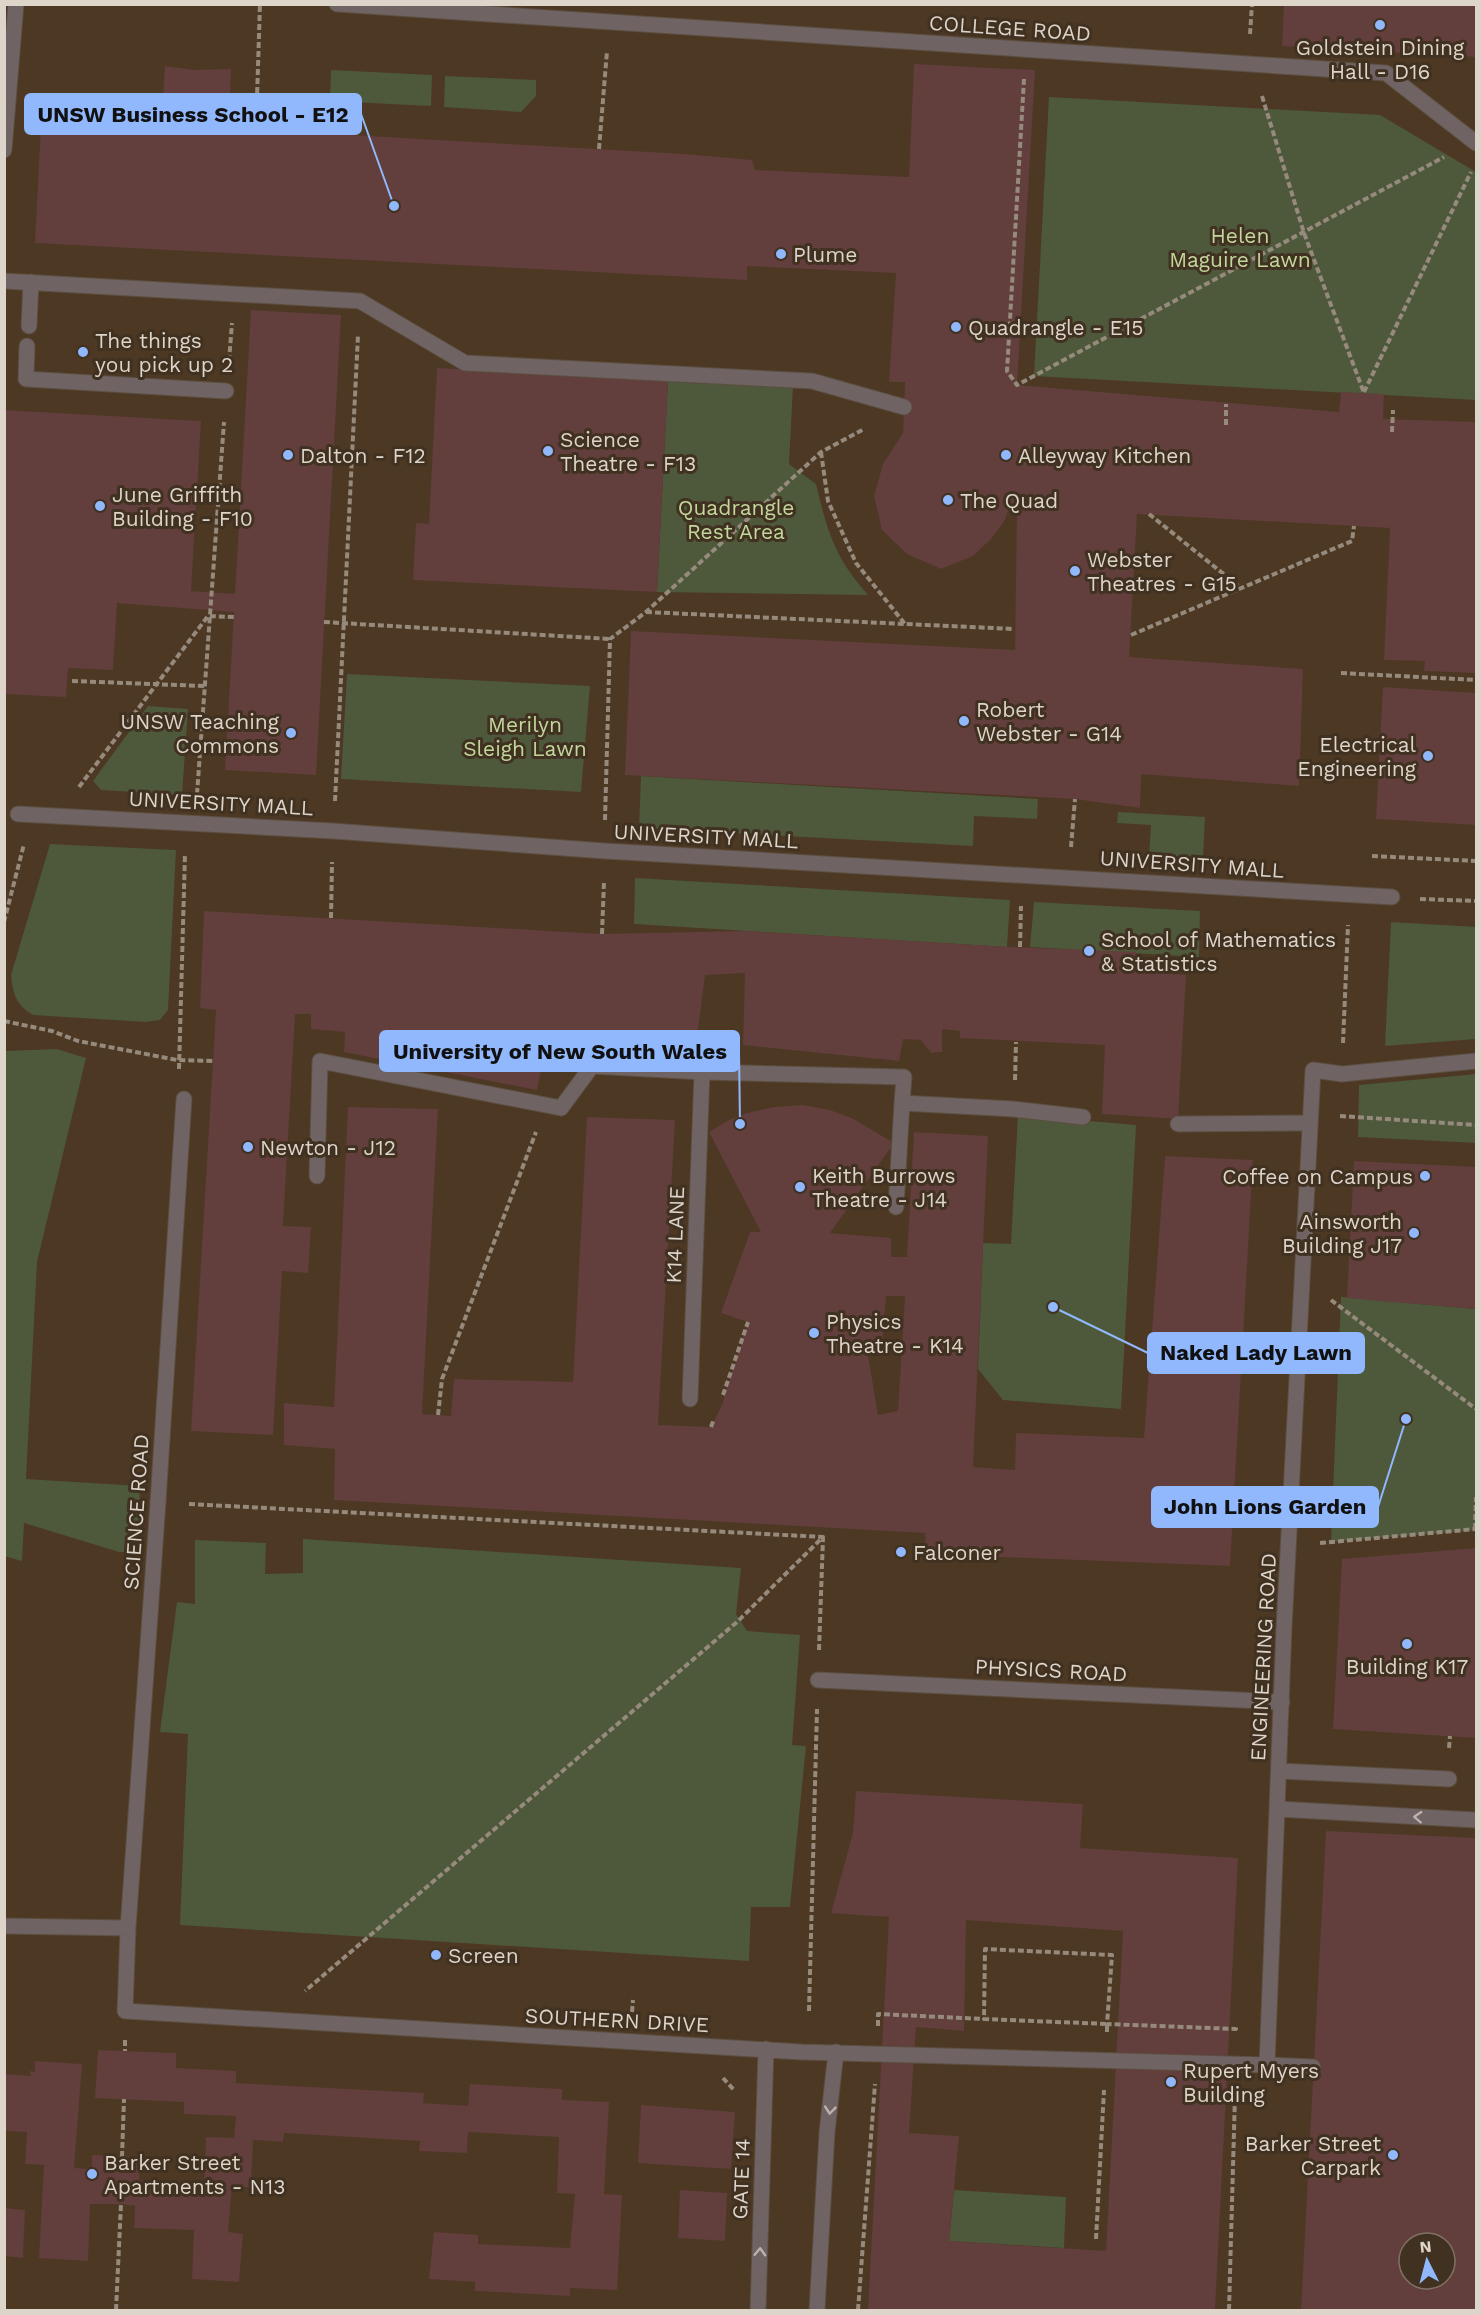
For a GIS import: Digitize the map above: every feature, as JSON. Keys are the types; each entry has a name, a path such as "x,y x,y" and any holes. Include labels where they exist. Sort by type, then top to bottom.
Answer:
{"street":[{"path":"4,150 16,4"},
{"name":"COLLEGE ROAD","path":"337,4 1386,74 1475,142"},
{"path":"4,281 360,301 465,363 812,381 904,407"},
{"path":"29,326 31,282"},
{"path":"27,346 26,379 226,391"},
{"name":"UNIVERSITY MALL","path":"18,814 191,822 604,851 1392,897"},
{"path":"316,1176 320,1061 561,1108 592,1066 702,1072 904,1077 896,1207"},
{"path":"1342,1074 1476,1061"},
{"name":"ENGINEERING ROAD","path":"1267,2066 1282,1702 1313,1070 1342,1074"},
{"name":"K14 LANE","path":"690,1399 702,1072"},
{"name":"SCIENCE ROAD","path":"128,1928 184,1099"},
{"path":"902,1103 1014,1109 1083,1117"},
{"path":"1178,1124 1310,1123"},
{"name":"PHYSICS ROAD","path":"818,1680 1282,1702"},
{"path":"1279,1771 1449,1779"},
{"path":"1278,1809 1476,1820"},
{"path":"4,1926 128,1928"},
{"name":"SOUTHERN DRIVE","path":"128,1928 125,2011 766,2049 1105,2062 1313,2067"},
{"name":"GATE 14","path":"758,2310 766,2049"},
{"path":"817,2310 828,2132 836,2052"}],"path":[{"path":"256,129 260,4"},
{"path":"1252,4 1249,66 1268,108 1305,233 1364,393 1472,170 1475,142"},
{"path":"599,149 609,22"},
{"path":"1026,51 1007,371 1017,385 1475,142"},
{"path":"184,1099 177,1060 186,850 197,802 208,616 234,293"},
{"path":"331,918 333,831 360,301"},
{"path":"1226,404 1226,425"},
{"path":"324,622 610,639 646,612 821,452 904,407"},
{"path":"1392,410 1392,432"},
{"path":"821,452 828,501 856,563 905,624"},
{"path":"1149,514 1241,588"},
{"path":"1131,635 1352,541 1354,526"},
{"path":"646,612 1014,629"},
{"path":"208,616 234,617"},
{"path":"63,816 72,795 208,616"},
{"path":"602,934 610,639"},
{"path":"1341,673 1476,680"},
{"path":"72,681 204,686"},
{"path":"1068,878 1075,799"},
{"path":"4,922 25,843 18,837"},
{"path":"1372,856 1476,861"},
{"path":"1342,1074 1349,895"},
{"path":"1392,897 1476,901"},
{"path":"1020,947 1022,902"},
{"path":"4,1021 52,1031 78,1041 177,1060 214,1062"},
{"path":"1016,1042 1016,1065"},
{"path":"438,1415 442,1379 547,1105"},
{"path":"1310,1123 1339,1116 1476,1125"},
{"path":"1330,1300 1476,1409"},
{"path":"719,1406 748,1322"},
{"path":"711,1427 715,1417"},
{"path":"1320,1544 1476,1529 1476,1497"},
{"path":"158,1502 823,1536"},
{"path":"318,1980 737,1622 823,1536"},
{"path":"809,2011 823,1536"},
{"path":"984,2019 985,1949 1112,1955 1096,2239"},
{"path":"858,2310 878,2014 1236,2029"},
{"path":"714,2073 724,2079 739,2095"},
{"path":"1229,2310 1235,2086"},
{"path":"122,2157 124,2099"},
{"path":"116,2310 121,2204"}],"shaded area":[{"path":"4,5 1476,5 1476,2310 5,2310"}],"green space":[{"path":"331,70 432,75 431,106 330,101"},
{"path":"445,76 536,80 536,96 521,112 444,107"},
{"name":"Helen Maguire Lawn","path":"1049,97 1380,115 1476,172 1476,400 1034,376"},
{"name":"Quadrangle Rest Area","path":"668,380 793,386 789,464 816,484 824,517 840,556 868,595 657,592"},
{"name":"Merilyn Sleigh Lawn","path":"347,674 590,686 581,792 341,779"},
{"path":"148,706 188,709 182,795 101,790 93,781"},
{"path":"641,776 1038,799 1037,819 974,816 973,846 639,828"},
{"path":"1118,812 1205,817 1203,858 1149,855 1151,825 1117,823"},
{"path":"50,844 176,850 168,1010 160,1020 146,1022 33,1015 19,1003 14,993 11,975"},
{"path":"635,878 1010,900 1007,947 634,924"},
{"path":"1034,902 1200,911 1199,957 1030,947"},
{"path":"1391,922 1476,927 1476,1039 1385,1046"},
{"path":"57,1049 86,1058 37,1262 26,1479 140,1486 138,1538 125,1552 119,1552 24,1523 22,1561 4,1556 5,1051"},
{"path":"1476,1074 1476,1143 1358,1137 1359,1085"},
{"path":"1018,1115 1136,1125 1121,1409 1003,1400 978,1369 983,1243 1011,1244"},
{"path":"1341,1297 1476,1309 1476,1530 1331,1542"},
{"path":"303,1539 741,1568 736,1614 747,1631 800,1635 792,1745 806,1746 790,1907 751,1907 749,1961 180,1925 188,1734 160,1732 177,1602 195,1604 195,1540 266,1543 265,1574 303,1573"},
{"path":"954,2190 1066,2197 1064,2248 949,2241"}],"building":[{"name":"Goldstein Dining Hall - D16","path":"1284,4 1476,4 1476,57 1282,46"},
{"path":"914,64 1035,70 1017,385 1339,412 1341,392 1384,394 1383,419 1476,422 1476,673 1424,671 1425,661 1384,660 1390,528 1137,514 1129,657 1303,669 1299,786 1141,774 1140,808 1075,799 625,775 631,631 1015,650 1017,507 1010,506 1005,520 991,539 973,556 941,569 907,554 882,530 874,496 883,464 903,433 905,382 889,382 896,273 747,266 747,280 35,243 42,104 162,111 165,66 195,70 231,69 229,128 685,154 752,160 755,170 909,177"},
{"path":"251,310 341,315 316,775 225,770 234,612 117,603 113,670 68,668 66,697 4,694 4,410 201,421 191,591 235,594"},
{"name":"Science Theatre - F13","path":"437,368 668,380 657,592 413,580 416,523 429,524"},
{"name":"Electrical Engineering","path":"1383,687 1476,693 1476,825 1376,819"},
{"path":"204,911 602,934 746,931 1007,947 1136,952 1134,971 1186,975 1178,1119 1102,1114 1105,1045 960,1038 960,1031 942,1029 942,1052 931,1053 921,1040 903,1039 899,1061 743,1045 745,973 705,975 696,1045 547,1038 537,1090 344,1052 345,1032 311,1029 311,1014 295,1014 283,1226 311,1227 308,1273 282,1271 273,1435 191,1431 216,1010 200,1008"},
{"path":"803,1105 830,1110 852,1118 894,1143 830,1233 891,1238 891,1257 907,1257 914,1132 988,1136 973,1467 1015,1470 1016,1433 1144,1438 1165,1156 1253,1160 1230,1566 926,1554 925,1533 334,1500 335,1449 284,1445 284,1403 334,1407 348,1107 438,1109 422,1414 451,1416 454,1379 573,1382 587,1117 675,1120 658,1425 711,1427 722,1405 748,1322 721,1313 750,1232 761,1232 709,1132 747,1113 774,1107","holes":["886,1296 905,1296 898,1411 878,1415 867,1349 882,1344"]},
{"name":"Ainsworth Building J17","path":"1354,1161 1476,1167 1476,1309 1347,1298"},
{"name":"Building K17","path":"1476,1548 1476,1738 1333,1729 1342,1559"},
{"name":"Rupert Myers Building","path":"856,1791 1083,1804 1080,1848 1238,1858 1215,2310 868,2310 889,1917 831,1913 853,1833","holes":["966,1920 1123,1931 1106,2251 949,2241 959,2136 909,2133 916,2027 964,2031"]},
{"name":"Barker Street Carpark","path":"1326,1831 1476,1838 1476,2310 1301,2310"},
{"name":"Barker Street Apartments - N13","path":"98,2050 176,2053 176,2068 236,2071 236,2083 424,2093 423,2103 468,2106 470,2084 562,2089 562,2100 609,2102 604,2194 622,2195 617,2290 570,2288 570,2296 475,2291 475,2282 429,2279 434,2232 478,2235 478,2244 570,2248 575,2194 557,2193 559,2137 468,2132 467,2153 419,2151 420,2141 284,2133 283,2142 253,2140 251,2187 232,2187 228,2232 243,2234 239,2282 192,2279 194,2230 134,2228 135,2206 121,2204 90,2204 88,2261 39,2258 44,2165 25,2164 27,2132 4,2131 4,2074 31,2076 30,2071 35,2072 35,2061 82,2064 74,2168 92,2169 92,2155 141,2157 139,2180 204,2185 206,2137 234,2138 236,2116 184,2114 184,2102 95,2098"},
{"path":"641,2105 735,2112 731,2169 638,2163"},
{"path":"680,2190 727,2193 725,2241 678,2238"},
{"path":"4,2208 25,2210 23,2258 4,2256"}],"place":[{"name":"Goldstein Dining Hall - D16","path":"1380,25"},
{"name":"UNSW Business School - E12","path":"394,206"},
{"name":"Plume","path":"781,254"},
{"name":"Quadrangle - E15","path":"956,327"},
{"name":"The things you pick up 2","path":"83,352"},
{"name":"Science Theatre - F13","path":"548,451"},
{"name":"Dalton - F12","path":"288,455"},
{"name":"Alleyway Kitchen","path":"1006,455"},
{"name":"The Quad","path":"948,500"},
{"name":"June Griffith Building - F10","path":"100,506"},
{"name":"Webster Theatres - G15","path":"1075,571"},
{"name":"Robert Webster - G14","path":"964,721"},
{"name":"UNSW Teaching Commons","path":"291,733"},
{"name":"Electrical Engineering","path":"1428,756"},
{"name":"School of Mathematics & Statistics","path":"1089,951"},
{"name":"University of New South Wales","path":"740,1124"},
{"name":"Newton - J12","path":"248,1147"},
{"name":"Coffee on Campus","path":"1425,1176"},
{"name":"Keith Burrows Theatre - J14","path":"800,1187"},
{"name":"Ainsworth Building J17","path":"1414,1233"},
{"name":"Naked Lady Lawn","path":"1053,1307"},
{"name":"Physics Theatre - K14","path":"814,1333"},
{"name":"John Lions Garden","path":"1406,1419"},
{"name":"Falconer","path":"901,1552"},
{"name":"Building K17","path":"1407,1644"},
{"name":"Screen","path":"436,1955"},
{"name":"Rupert Myers Building","path":"1171,2082"},
{"name":"Barker Street Carpark","path":"1393,2155"},
{"name":"Barker Street Apartments - N13","path":"92,2174"}]}
